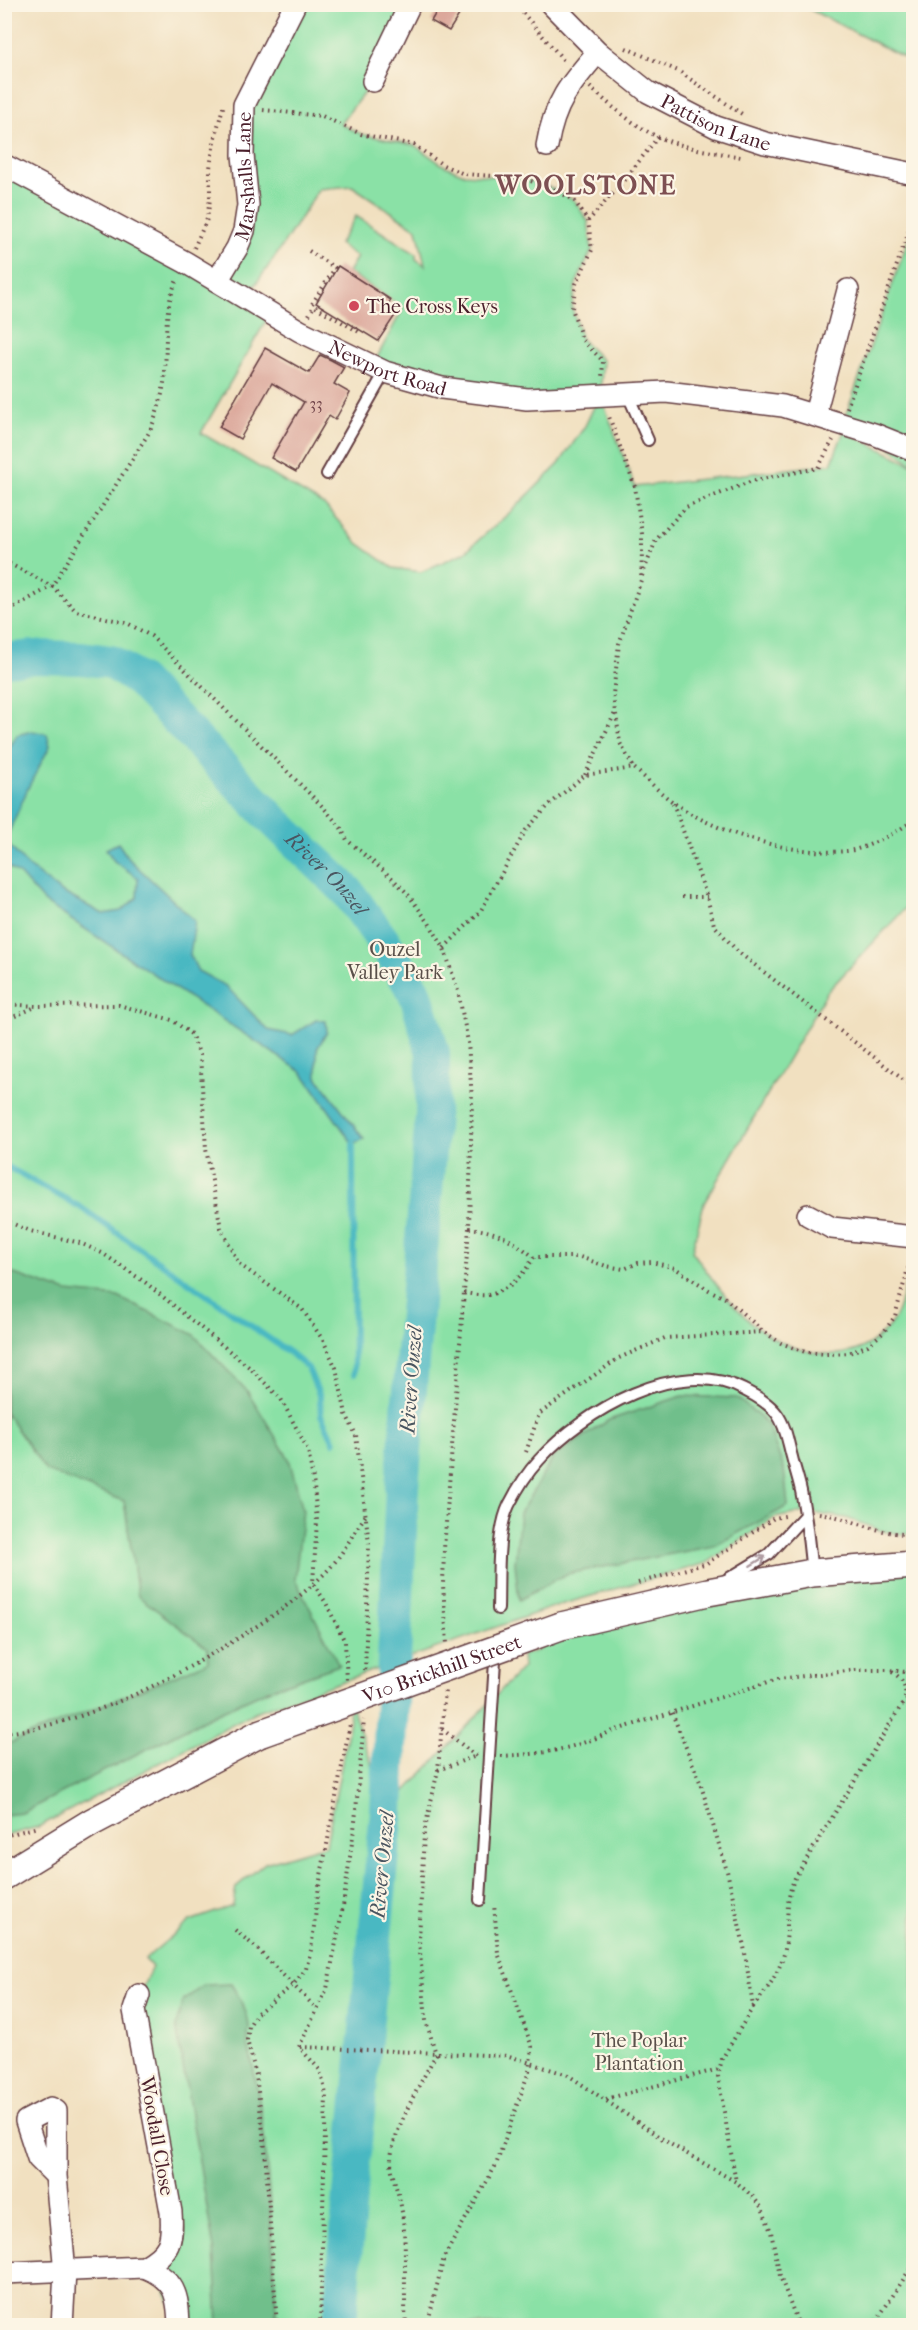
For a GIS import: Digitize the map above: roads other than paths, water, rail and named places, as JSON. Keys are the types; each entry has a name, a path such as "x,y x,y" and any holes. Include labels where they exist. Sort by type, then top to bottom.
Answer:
{"street":[{"name":"Marshalls Lane","path":"217,281 237,248 244,231 248,205 236,102 295,4"},
{"path":"373,81 410,4"},
{"name":"Pattison Lane","path":"551,4 598,52 648,92 716,127 765,143 914,174"},
{"path":"547,146 551,124 562,97 598,52"},
{"name":"Newport Road","path":"4,165 185,262 300,331 385,372 442,388 528,399 666,392 744,400 815,414 914,450"},
{"path":"815,414 848,290"},
{"path":"808,1215 832,1228 914,1237"},
{"name":"V10 Brickhill Street","path":"4,1876 92,1822 259,1734 561,1626 708,1592 812,1573 914,1565"},
{"name":"Woodall Close","path":"139,1995 134,2010 172,2228 169,2245 160,2258 144,2267"},
{"path":"56,2176 65,2272 62,2325"},
{"path":"4,2273 144,2267 168,2280 174,2290 178,2306 179,2325"}],"lane":[{"path":"327,474 385,372"},
{"path":"627,393 648,440"},
{"path":"498,1609 502,1533 507,1508 521,1483 538,1460 586,1419 614,1403 648,1388 694,1377 718,1380 738,1387 758,1398 777,1414 786,1434 805,1513 812,1573"},
{"path":"708,1592 769,1554 805,1513"},
{"path":"480,1898 495,1661"}],"water":[{"path":"32,731 47,734 50,746 29,786 5,841 6,753 17,735"},
{"path":"5,841 28,866 60,891 103,914 121,911 137,898 138,878 114,861 106,849 118,843 129,859 195,921 190,955 198,971 226,986 268,1030 292,1035 316,1020 326,1021 327,1032 317,1049 317,1077 364,1139 353,1144 302,1072 44,902 20,875 5,865"}],"waterway":[{"name":"River Ouzel","path":"4,660 35,657 81,658 111,662 140,681 271,818 347,891 386,945 416,995 433,1053 432,1116 402,1487 387,1811 350,2194 340,2326"},
{"path":"353,1144 354,1374"},
{"path":"4,1165 80,1207 290,1353 308,1368 320,1397 321,1415 334,1442"}],"place":[{"name":"The Cross Keys","path":"354,306"}],"district":[{"name":"WOOLSTONE","path":"586,185"}],"park label":[{"name":"Ouzel Valley Park","path":"395,960"},
{"name":"The Poplar Plantation","path":"639,2052"}]}
